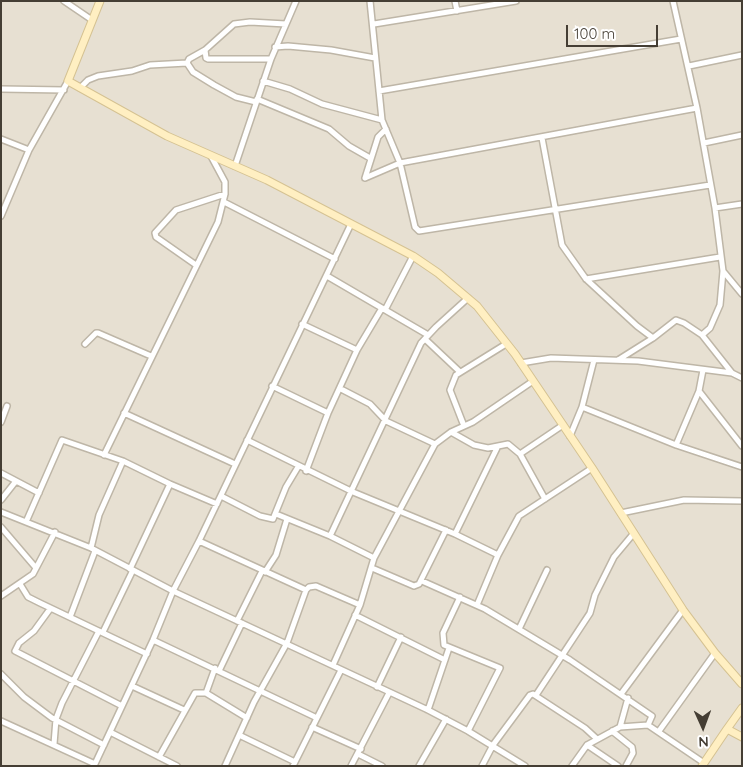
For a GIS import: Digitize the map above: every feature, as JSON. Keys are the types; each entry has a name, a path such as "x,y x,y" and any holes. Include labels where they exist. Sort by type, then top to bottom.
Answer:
{"street":[{"path":"64,1 92,20"},
{"path":"1,216 29,150 64,90 100,1"},
{"path":"235,166 271,59 296,1"},
{"path":"370,1 374,24 375,58 382,120 400,163 415,227 419,231 426,232 555,208 710,185"},
{"path":"455,1 457,10"},
{"path":"374,24 516,1"},
{"path":"673,1 689,66 704,143 715,208 720,257 724,271 742,294"},
{"path":"187,63 189,59 205,50 234,24 250,22 286,24"},
{"path":"379,91 681,39"},
{"path":"276,47 288,46 331,50 375,58"},
{"path":"205,50 206,58 208,59 271,59"},
{"path":"689,66 742,55"},
{"path":"80,88 88,80 98,76 150,65 187,63"},
{"path":"187,63 193,72 214,85 236,96 257,101 329,129 349,146 370,158"},
{"path":"68,81 167,136 276,184 413,256 438,273 477,306 521,363 621,512 683,610 715,653 742,684"},
{"path":"263,81 290,89 322,104 382,120"},
{"path":"1,89 64,90"},
{"path":"386,130 378,137 365,175 366,179 400,163 697,108"},
{"path":"704,143 742,135"},
{"path":"542,138 562,245 586,279 637,326 653,338"},
{"path":"1,139 29,150"},
{"path":"104,455 218,222 224,202 225,182 211,156"},
{"path":"196,265 156,237 155,233 176,210 225,194"},
{"path":"224,202 335,259"},
{"path":"715,208 742,204"},
{"path":"1,721 54,744 94,765 147,654 173,591 221,496 234,464 351,224"},
{"path":"306,470 328,413 341,389 357,350 384,309 413,256"},
{"path":"586,279 720,257"},
{"path":"702,336 710,328 720,305 724,271"},
{"path":"327,276 384,309 426,337 460,372"},
{"path":"330,536 353,492 426,337 468,298"},
{"path":"617,361 653,338 676,320 684,323 702,336 732,373"},
{"path":"302,324 357,350"},
{"path":"85,344 96,332 151,356"},
{"path":"464,426 450,390 456,375 506,344"},
{"path":"521,363 551,358 617,361 732,373 742,378"},
{"path":"570,436 582,407 594,360"},
{"path":"676,445 698,391 703,370"},
{"path":"333,665 360,605 374,558 435,444 451,432 473,422 533,381"},
{"path":"272,386 328,413"},
{"path":"341,389 370,404 386,421 435,444"},
{"path":"698,391 742,446"},
{"path":"1,422 8,406"},
{"path":"582,407 676,445 742,467"},
{"path":"124,414 234,464"},
{"path":"520,454 563,425"},
{"path":"451,432 474,445 488,448 508,444 520,454 545,498"},
{"path":"26,522 62,440 123,461 217,504"},
{"path":"247,440 298,467 446,530 498,555"},
{"path":"455,534 498,446"},
{"path":"70,617 93,550 99,515 123,461"},
{"path":"221,496 270,520 276,514 286,488 298,467"},
{"path":"477,605 498,555 519,516 592,468"},
{"path":"1,473 39,493"},
{"path":"1,500 16,481"},
{"path":"54,744 56,719 73,681 101,631 170,484"},
{"path":"621,512 684,500 742,501"},
{"path":"1,512 55,532 173,591 428,710 468,730 525,766"},
{"path":"276,514 330,536 374,558"},
{"path":"206,693 264,572 276,555 287,519"},
{"path":"1,527 36,568"},
{"path":"372,568 414,586 422,581 446,530"},
{"path":"1,596 33,574 55,532"},
{"path":"536,695 590,613 595,595 610,565 634,533"},
{"path":"199,541 306,590"},
{"path":"519,629 547,570"},
{"path":"422,581 477,605 562,655 652,716 648,725"},
{"path":"20,584 28,596 50,609 101,631 147,654"},
{"path":"225,766 247,718 287,643 306,590 309,587 316,586 360,605"},
{"path":"460,597 443,633 442,640 449,648 500,668 468,730"},
{"path":"50,609 34,631 18,643 14,650 122,706"},
{"path":"622,694 683,610"},
{"path":"355,615 446,660"},
{"path":"377,687 401,637"},
{"path":"153,640 317,718"},
{"path":"428,710 449,648"},
{"path":"659,731 715,653"},
{"path":"239,735 294,764 342,670"},
{"path":"1,674 24,697 56,719 104,745"},
{"path":"132,686 184,710"},
{"path":"160,766 161,758 192,694 198,692 206,693 247,718"},
{"path":"352,766 389,693"},
{"path":"482,766 493,745 530,695 536,695 597,739"},
{"path":"620,727 628,698"},
{"path":"572,766 587,745 597,739 620,727 648,725 703,764 742,708"},
{"path":"420,766 446,719"},
{"path":"312,727 360,752 382,766"},
{"path":"727,729 742,737"},
{"path":"612,731 632,747 633,753 626,766"},
{"path":"110,732 177,766"},
{"path":"587,745 618,766"}],"shaded area":[{"path":"1,1 742,1 742,766 1,766"}]}
